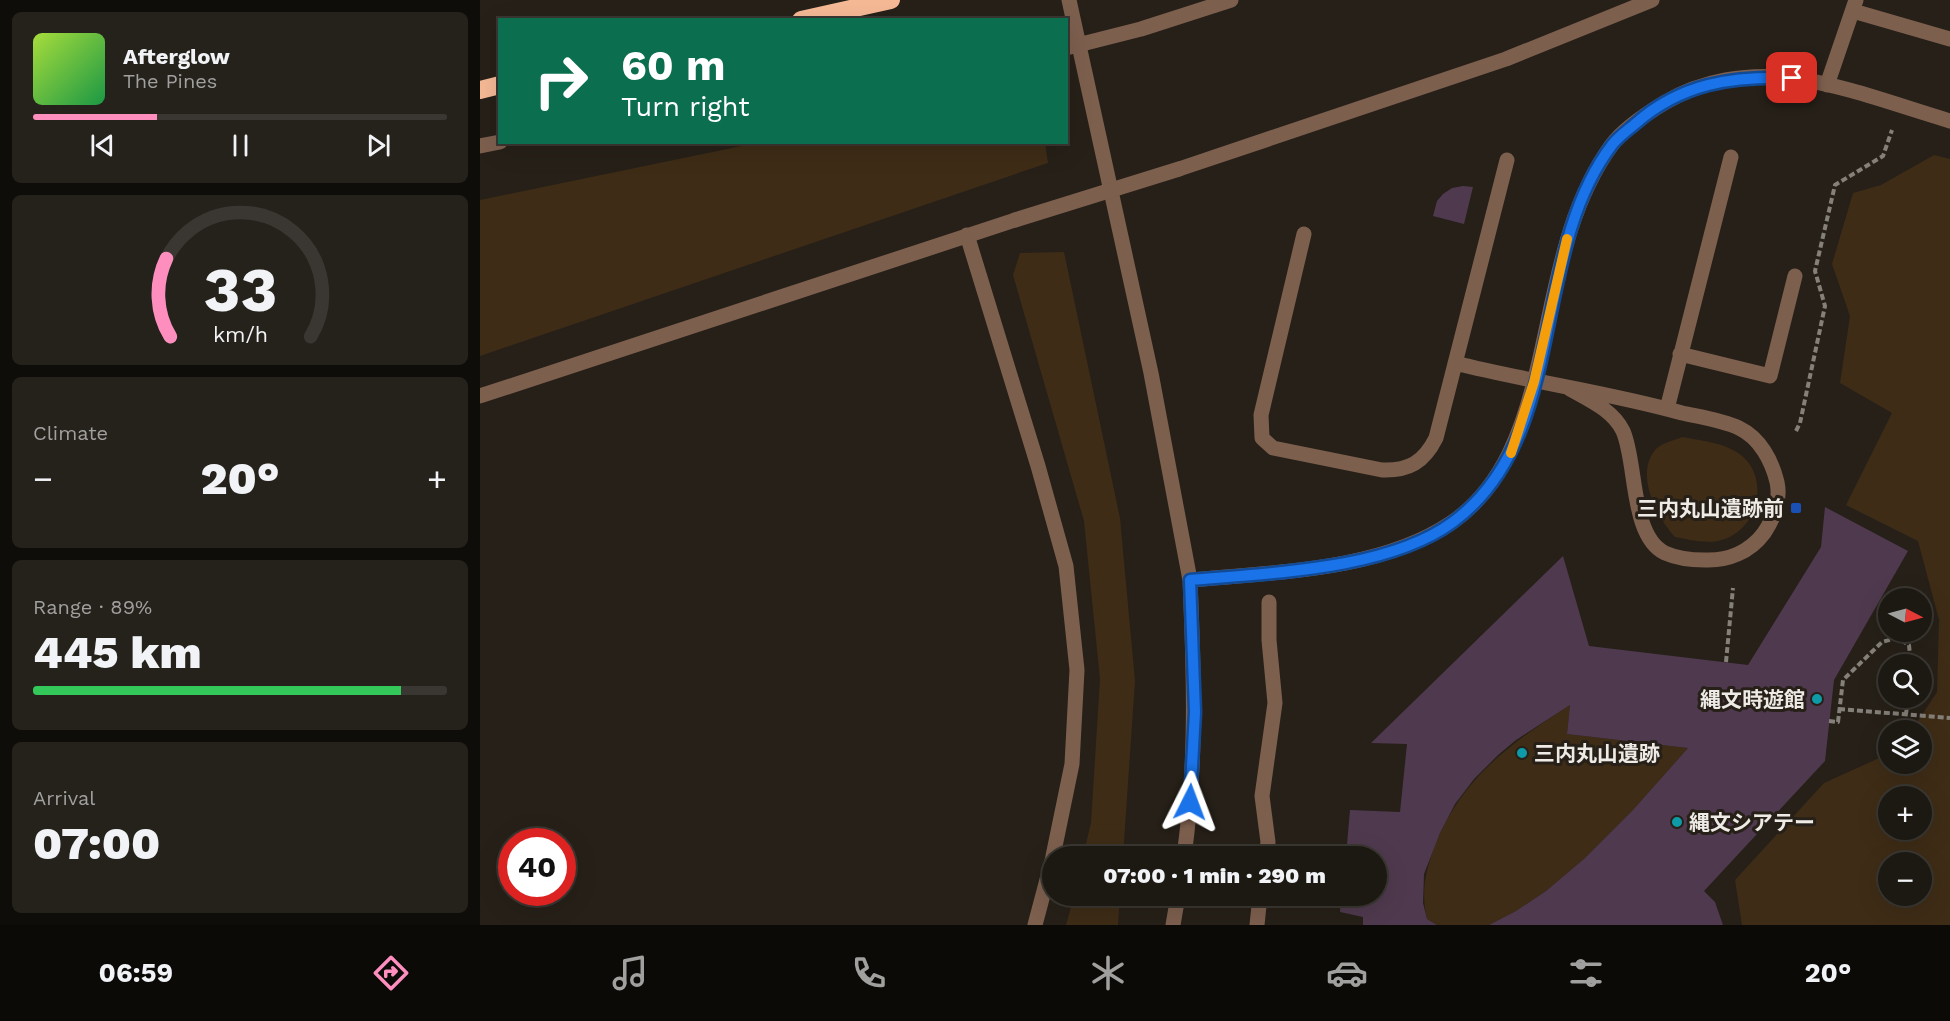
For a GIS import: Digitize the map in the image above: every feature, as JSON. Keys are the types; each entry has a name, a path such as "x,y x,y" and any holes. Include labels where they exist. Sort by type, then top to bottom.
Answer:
{"highway":[{"path":"810,18 891,0"},
{"path":"480,90 498,86"}],"street":[{"path":"1069,0 1072,47 1151,373 1190,580 1195,712 1185,846"},
{"path":"1072,47 1231,0"},
{"path":"480,396 967,235 1179,169 1506,59 1652,0"},
{"path":"1827,85 1855,5 1950,39"},
{"path":"1190,580 1371,559 1417,544 1452,522 1486,493 1511,452 1534,382 1567,239 1588,185 1612,144 1646,114 1677,96 1714,82 1773,78 1827,85 1950,121"},
{"path":"480,146 498,142"},
{"path":"1667,409 1731,157"},
{"path":"1304,234 1261,415 1262,438 1273,448 1382,470 1399,471 1413,466 1428,455 1436,438 1507,160"},
{"path":"967,235 1038,466 1066,566 1077,670 1072,764 1055,846"},
{"path":"1680,354 1770,376 1795,276"},
{"path":"1455,363 1534,382 1618,396 1740,428 1761,446 1773,468 1779,491 1774,518 1758,542 1743,552 1721,561 1664,553 1648,536 1637,500 1623,431 1608,412 1570,389"},
{"path":"1267,846 1262,796 1275,703 1269,640 1269,602"},
{"path":"1035,925 1042,899"},
{"path":"1173,925 1176,906"},
{"path":"1257,925 1259,906"}],"path":[{"path":"1796,431 1800,423 1825,306 1815,271 1834,185 1883,156 1892,130"},
{"path":"1726,662 1733,588"},
{"path":"1829,722 1838,722 1843,680 1882,642 1897,638 1909,645 1910,654"},
{"path":"1906,714 1907,708"},
{"path":"1839,709 1950,718"}],"shaded area":[{"path":"751,144 1045,144 1048,163 480,356 480,200"},
{"path":"1934,155 1950,159 1950,925 1742,925 1735,880 1824,783 1878,759 1878,774 1932,774 1932,720 1919,720 1926,708 1932,708 1932,700 1937,692 1939,620 1918,541 1846,505 1892,413 1840,383 1850,316 1832,264 1853,193 1881,185"},
{"path":"1064,252 1120,518 1135,681 1124,846 1085,846 1091,823 1100,679 1084,521 1013,275 1020,253"},
{"path":"1682,437 1731,449 1744,457 1752,469 1757,482 1754,509 1748,522 1738,532 1725,539 1706,542 1675,537 1655,507 1647,482 1650,458 1660,446"},
{"path":"1570,705 1567,734 1688,748 1632,811 1585,858 1546,891 1516,911 1489,925 1437,925 1427,919 1424,892 1428,866 1445,823 1458,802 1473,782 1508,749"},
{"path":"1071,906 1119,906 1118,925 1066,925"}],"building":[{"path":"1473,187 1464,224 1433,216 1437,201 1443,194 1452,188"},
{"path":"1825,507 1908,551 1887,588 1878,588 1878,603 1834,680 1825,761 1704,891 1715,902 1723,925 1489,925 1516,911 1546,891 1585,858 1632,811 1688,748 1567,734 1570,705 1516,740 1498,755 1474,779 1455,804 1440,833 1424,874 1423,903 1427,919 1437,925 1363,925 1363,917 1340,912 1340,906 1387,906 1387,846 1347,846 1350,810 1400,812 1407,744 1371,743 1563,556 1589,646 1748,665 1821,547"}],"slow traffic":[{"path":"1511,453 1534,382 1567,239"}],"place":[{"name":"三内丸山遺跡前","path":"1796,508"},
{"name":"縄文時遊館","path":"1817,699"},
{"name":"三内丸山遺跡","path":"1522,753"},
{"name":"縄文シアテー","path":"1677,822"}],"route":[{"path":"1190,802 1195,712 1190,580 1371,559 1417,544 1452,522 1486,493 1511,452 1534,382 1567,239 1588,185 1612,144 1646,114 1677,96 1714,82 1754,77 1792,78"}]}
